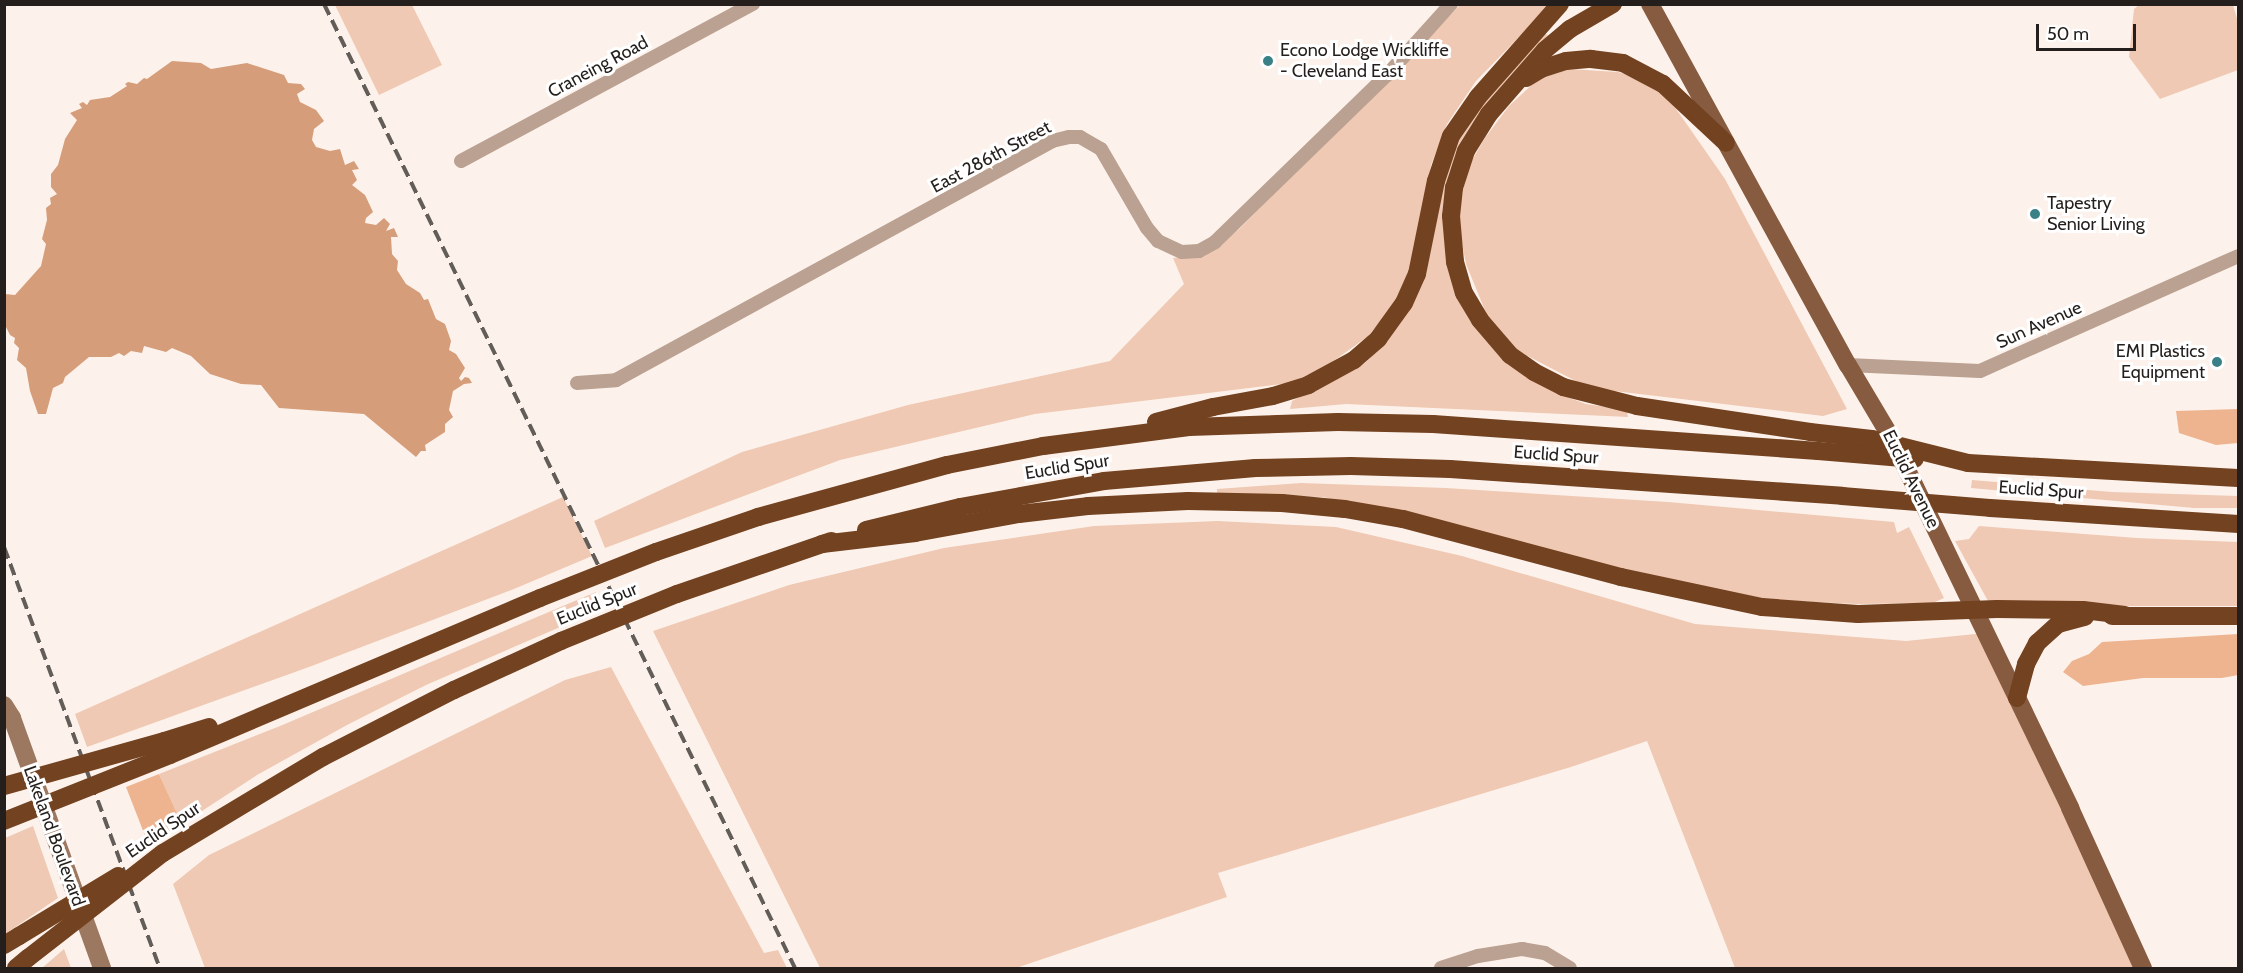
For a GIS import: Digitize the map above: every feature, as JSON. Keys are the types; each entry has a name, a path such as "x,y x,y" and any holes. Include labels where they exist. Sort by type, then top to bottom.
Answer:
{"highway":[{"path":"1090,438 1213,407 1291,391 1325,377 1367,350 1388,327 1411,289 1421,260 1439,166 1458,123 1560,4"},
{"path":"1613,4 1562,35 1514,85 1489,114 1470,144 1457,175 1452,202 1451,231 1457,270 1472,307 1489,332 1521,364 1548,380 1579,392 1637,406 1872,439 1968,463"},
{"path":"1514,85 1541,69 1566,61 1591,59 1623,63 1663,84 1726,143"},
{"name":"Euclid Spur","path":"167,748 291,702 656,552 736,524 900,477 995,455 1090,438 1237,424 1386,422 1530,429 1968,463 2238,478"},
{"name":"Euclid Spur","path":"22,963 163,853 197,831 357,738 454,690 561,641 677,594 822,544 913,518 1017,496 1104,481 1255,468 1351,466 1460,470 2238,524"},
{"path":"822,544 915,533 1019,514 1088,506 1188,501 1282,503 1345,509 1403,519 1621,578 1736,603 1804,612 1858,614 1973,610 2083,610 2125,615"},
{"path":"2017,698 2032,651 2051,630 2072,619 2125,615 2238,616"},
{"path":"4,786 167,748"},
{"path":"4,821 167,748"},
{"path":"12,940 107,881 163,853"}],"main road":[{"name":"Euclid Avenue","path":"1650,4 1848,364 1892,439 2144,969"}],"street":[{"name":"Craneing Road","path":"461,161 753,4"},
{"name":"East 286th Street","path":"577,383 616,380 1052,141 1069,137 1080,137 1101,148 1147,228 1158,241 1182,252 1199,251 1215,242 1379,82 1451,4"},
{"name":"Sun Avenue","path":"1848,364 1980,371 2236,257"},
{"name":"Lakeland Boulevard","path":"4,705 12,718 102,969"},
{"path":"1441,969 1478,956 1522,949 1545,953 1570,969"}],"shaded area":[{"path":"335,5 412,5 442,65 379,95"},
{"path":"1460,5 1550,5 1476,81 1447,124 1431,165 1414,255 1404,284 1389,312 1367,337 1325,367 1290,383 1035,414 840,460 605,548 594,521 742,452 908,405 1110,361 1184,284 1173,258 1205,255 1239,229"},
{"path":"2139,5 2233,5 2238,22 2238,70 2160,99 2129,57 2134,9"},
{"path":"1543,33 1548,35 1469,129 1449,173 1444,198 1452,278 1556,393 1586,404 1627,410 1628,417 1346,404 1290,409 1292,401 1365,363 1383,345 1443,175 1469,114"},
{"path":"172,61 201,63 211,69 247,63 284,75 288,83 301,84 305,89 297,94 300,102 316,110 324,121 314,129 312,140 316,147 330,151 340,149 345,165 354,161 359,169 352,170 357,180 352,185 365,195 373,212 366,218 365,223 376,225 384,218 390,224 386,231 394,228 398,237 391,237 392,254 398,261 397,270 406,284 420,293 424,300 428,299 436,319 445,324 451,341 449,350 456,354 465,368 459,378 461,381 465,377 469,378 472,383 464,384 453,391 449,410 453,417 445,424 445,432 425,445 426,451 421,451 416,457 364,414 279,408 261,385 241,384 210,374 191,356 172,348 166,352 144,346 142,353 131,351 124,356 119,353 111,357 89,357 65,377 63,383 53,388 46,414 38,414 30,391 26,368 17,360 19,348 5,325 5,294 15,295 41,266 46,244 42,239 47,220 46,208 51,204 50,198 57,194 51,187 51,174 58,165 65,139 77,120 70,113 82,108 79,104 83,102 87,105 90,100 110,97 127,86 125,84 128,82 137,84 144,78 147,79"},
{"path":"1569,69 1618,72 1641,79 1665,93 1725,179 1847,409 1823,416 1589,388 1520,352 1491,325 1466,264 1457,217 1468,167 1485,138 1509,106 1537,80"},
{"path":"2238,409 2238,443 2216,445 2179,433 2176,411"},
{"path":"1972,480 2112,492 2238,496 2238,508 2194,508 1971,488"},
{"path":"1301,483 1446,488 1668,502 1894,522 1897,533 1909,527 1944,598 1933,603 1857,604 1772,600 1688,584 1323,497 1217,495 1217,489"},
{"path":"563,497 592,556 514,589 309,667 87,747 75,714"},
{"path":"1218,521 1336,527 1462,556 1695,624 1906,641 1985,633 2143,968 1735,968 1647,741 1571,767 1218,873 1227,897 1016,968 820,968 653,631 789,585 944,548 1094,526"},
{"path":"1979,526 2137,538 2238,542 2238,606 2069,606 1988,601 1955,541 1969,539"},
{"path":"596,592 602,609 426,685 347,725 257,775 182,824 159,774 280,726"},
{"path":"2238,634 2238,675 2222,678 2143,678 2083,686 2063,672 2072,661 2089,654 2102,642"},
{"path":"611,667 764,953 778,950 787,968 205,968 173,884 209,855 565,680"},
{"path":"159,774 182,824 149,846 126,787"},
{"path":"33,826 58,898 5,934 5,838"},
{"path":"64,949 71,968 42,968"}],"railway":[{"path":"324,4 795,968"},
{"path":"4,547 160,968"}],"place":[{"name":"Econo Lodge Wickliffe - Cleveland East","path":"1268,61"},
{"name":"Tapestry Senior Living","path":"2035,214"},
{"name":"EMI Plastics Equipment","path":"2217,362"}]}
